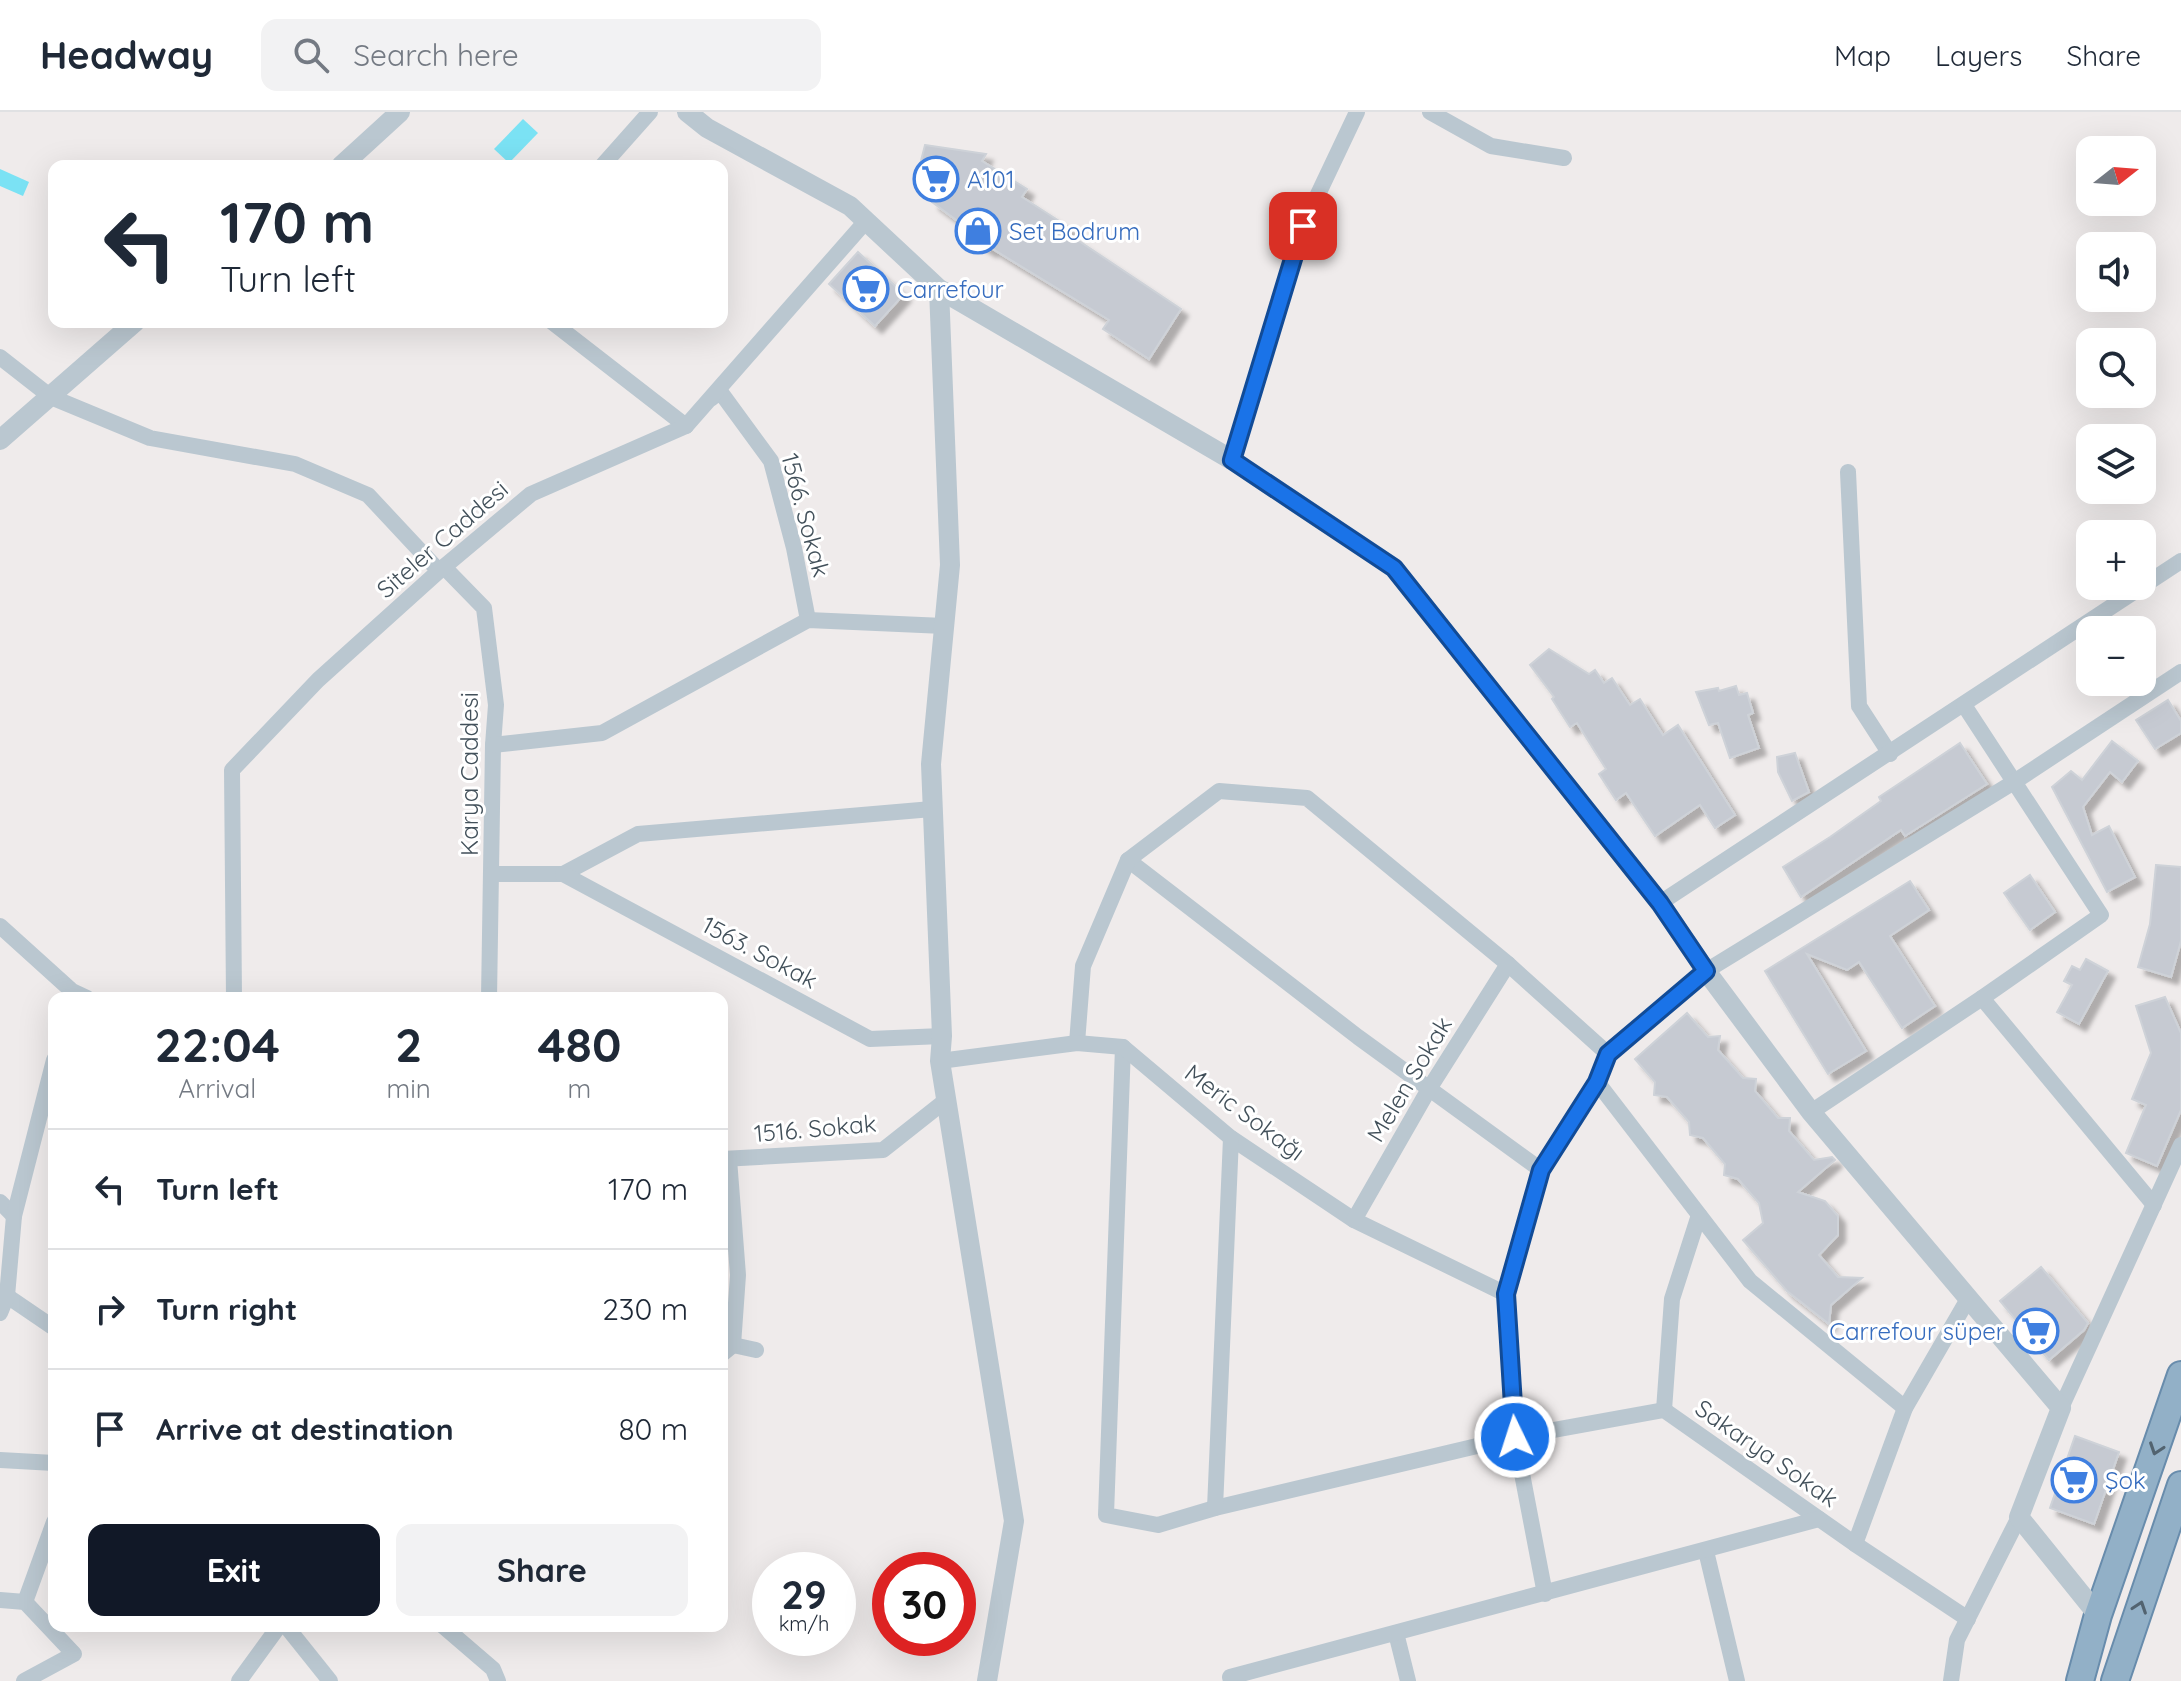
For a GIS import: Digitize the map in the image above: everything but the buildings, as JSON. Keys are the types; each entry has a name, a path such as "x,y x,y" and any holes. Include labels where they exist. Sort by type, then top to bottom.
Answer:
{"highway":[{"path":"2080,1681 2098,1615 2181,1375"},
{"path":"2116,1681 2181,1485"}],"street":[{"path":"350,160 400,112"},
{"path":"607,160 650,112"},
{"path":"687,112 707,128 850,206 939,289 1232,460 1394,568 1660,903 1706,971 1811,1112 2061,1408"},
{"path":"1232,460 1303,226 1357,112"},
{"path":"1430,112 1491,146 1564,158"},
{"name":"Siteler Caddesi","path":"234,992 232,770 318,680 531,494 686,426 866,221"},
{"path":"939,289 950,565 931,764 942,1036 940,1061 1014,1521 987,1681"},
{"path":"0,440 128,328"},
{"path":"560,328 686,426"},
{"name":"Karya Caddesi","path":"0,357 51,397 150,438 295,464 368,495 484,608 496,705 489,992"},
{"name":"1566. Sokak","path":"686,426 719,390 771,461 808,620"},
{"path":"1848,472 1859,706 1890,754"},
{"path":"1660,903 2181,561"},
{"path":"493,745 602,733 808,620 944,626"},
{"path":"1545,1594 1515,1437 1506,1294 1541,1170 1597,1082 1608,1054 1706,971 2014,782 2181,672"},
{"path":"1811,1112 2101,915 1964,705"},
{"path":"1077,1043 1083,966 1128,860 1219,791 1307,798 1508,964 1608,1054"},
{"path":"492,874 563,874 638,834 932,809"},
{"path":"1128,860 1429,1089 1541,1170"},
{"name":"1563. Sokak","path":"563,874 870,1039 942,1036"},
{"path":"0,926 72,992"},
{"name":"Melen Sokak","path":"1354,1220 1429,1089 1508,964"},
{"path":"1982,998 2154,1205"},
{"path":"940,1061 1077,1043 1123,1047"},
{"name":"Meric Sokağı","path":"1123,1047 1231,1138 1354,1220 1506,1294"},
{"name":"Sakarya Sokak","path":"1123,1047 1106,1515 1158,1525 1215,1508 1515,1437 1664,1410 1968,1619"},
{"path":"1597,1082 1750,1281 1905,1408"},
{"path":"0,1313 7,1296 14,1216 48,1083"},
{"name":"1516. Sokak","path":"728,1159 883,1150 945,1101"},
{"path":"1215,1508 1231,1138"},
{"path":"1951,1681 1957,1640 2019,1517 2061,1408 2181,1145"},
{"path":"728,1186 738,1275 728,1342"},
{"path":"0,1202 14,1216"},
{"path":"1664,1410 1672,1299 1699,1215"},
{"path":"7,1296 48,1324"},
{"path":"1855,1544 1905,1408 1968,1299"},
{"path":"728,1349 756,1350"},
{"path":"0,1460 48,1463"},
{"path":"2019,1517 2098,1615"},
{"path":"1231,1681 1230,1677 1819,1519"},
{"path":"25,1602 48,1539"},
{"path":"1706,1551 1737,1681"},
{"path":"0,1600 25,1602 48,1626"},
{"path":"24,1681 47,1675 74,1654 53,1632"},
{"path":"239,1681 275,1632"},
{"path":"291,1632 330,1681"},
{"path":"450,1632 493,1669 498,1681"},
{"path":"1396,1633 1408,1681"}],"water":[{"path":"523,119 538,133 512,160 506,160 494,149"},
{"path":"0,169 29,182 23,196 0,186"}],"place":[{"name":"A101","path":"936,179"},
{"name":"Set Bodrum","path":"978,231"},
{"name":"Carrefour","path":"866,289"},
{"name":"Carrefour süper","path":"2036,1331"},
{"name":"Şok","path":"2074,1480"}],"route":[{"path":"1303,226 1232,460 1394,568 1660,903 1706,971 1608,1054 1597,1082 1541,1170 1506,1294 1515,1437"}]}
